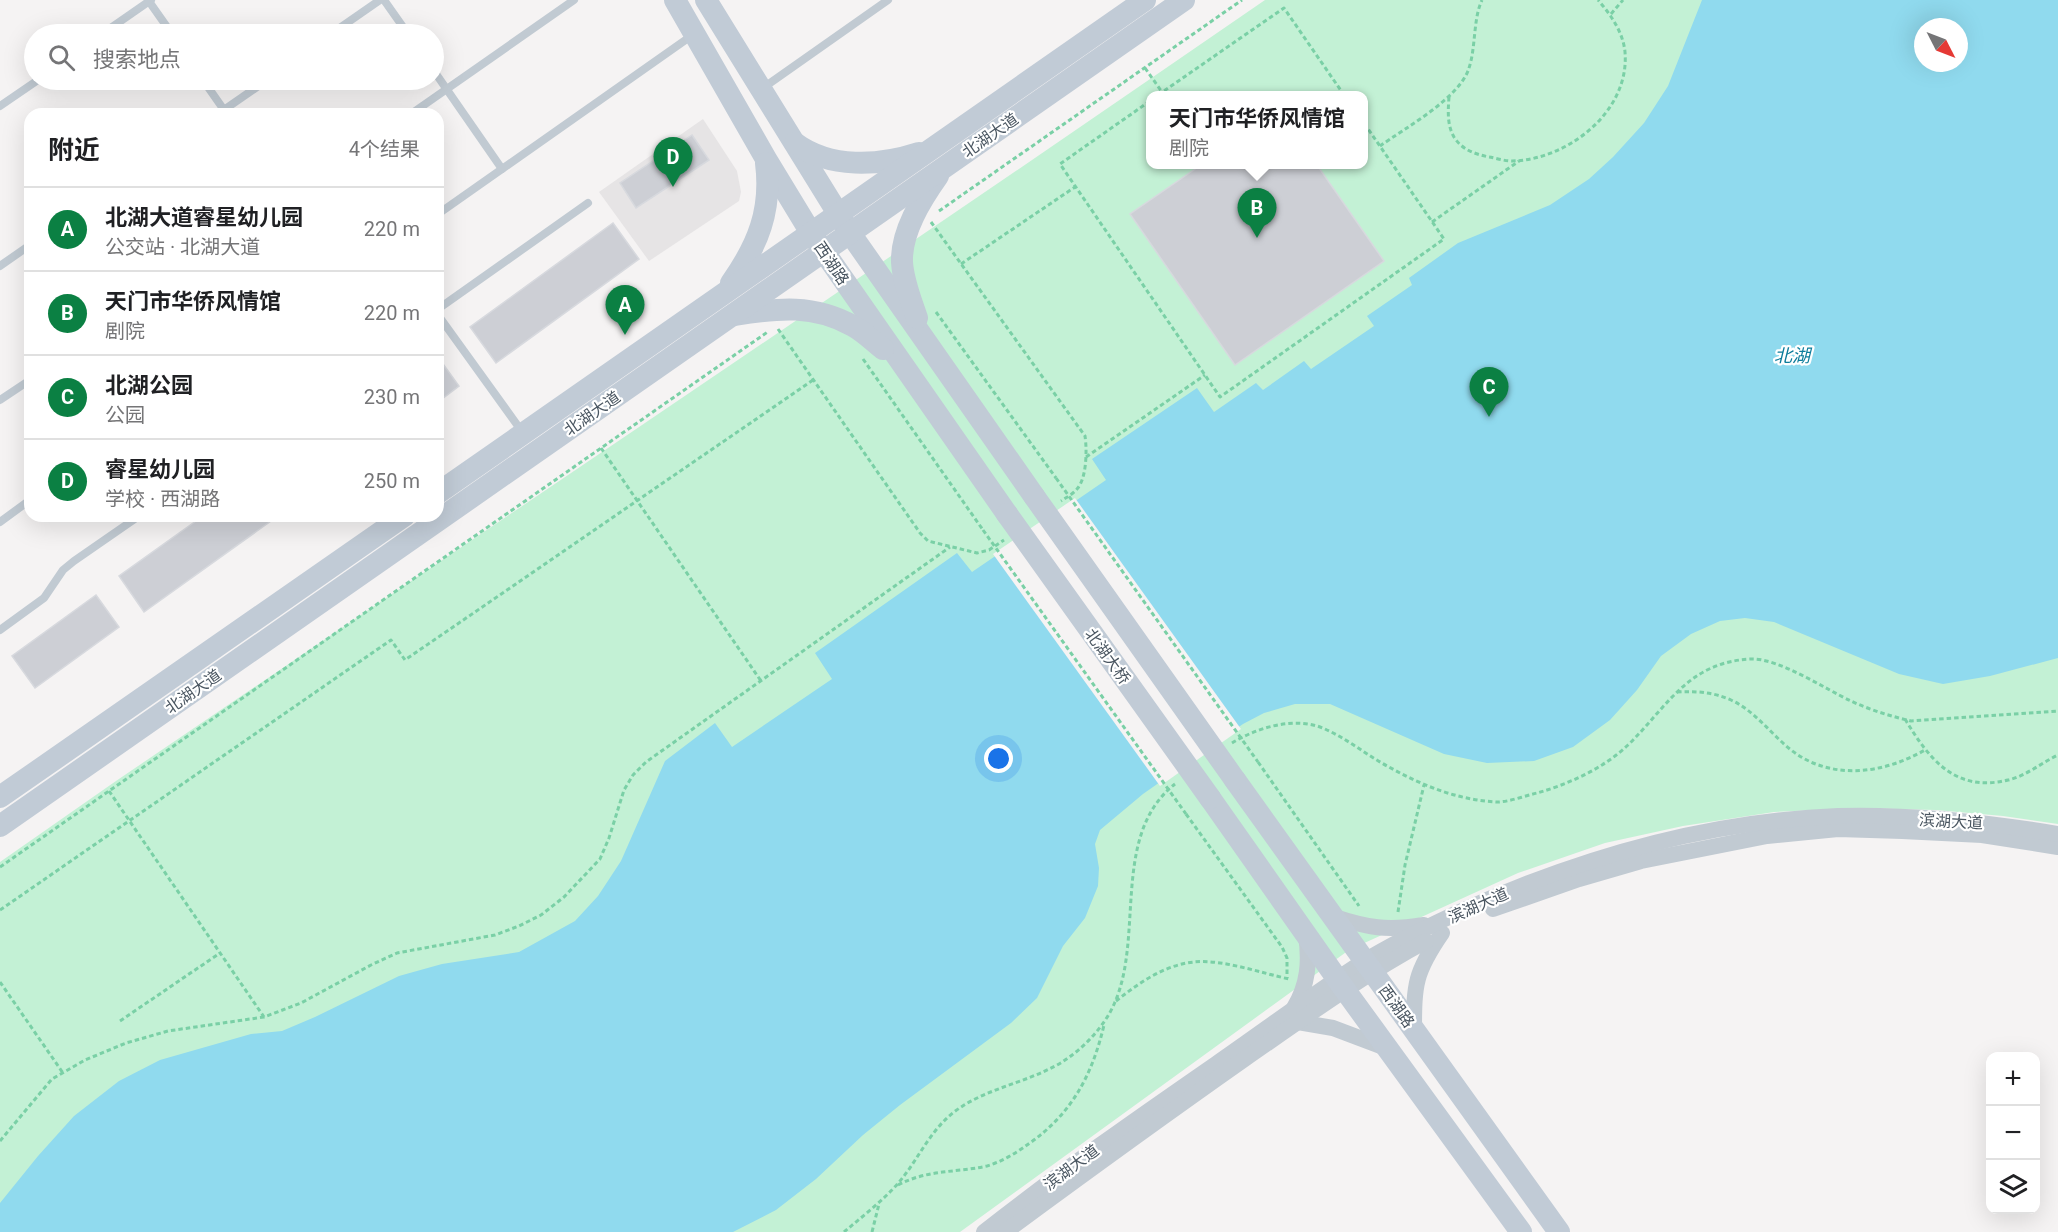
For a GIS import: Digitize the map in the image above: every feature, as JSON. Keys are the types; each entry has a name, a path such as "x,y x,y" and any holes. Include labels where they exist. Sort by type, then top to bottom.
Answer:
{"main road":[{"name":"西湖路","path":"675,0 766,159 823,252 1007,514"},
{"name":"西湖路","path":"706,0 844,223 1034,495"},
{"name":"北湖大道","path":"938,158 1145,0"},
{"name":"北湖大道","path":"444,508 726,306 811,233 844,223 938,158 1184,0"},
{"path":"791,140 806,151 824,159 873,162 904,158 938,158 903,244 902,264 906,285 925,342"},
{"path":"766,159 769,185 764,220 726,306 803,309 827,315 854,326 900,361"},
{"name":"北湖大道","path":"444,489 523,434 726,306 823,252 844,223"},
{"name":"北湖大桥","path":"1034,495 1235,780"},
{"name":"北湖大桥","path":"1007,514 1210,798"},
{"name":"北湖大道","path":"0,797 396,522"},
{"name":"北湖大道","path":"0,826 424,522"},
{"name":"西湖路","path":"1235,780 1560,1232"},
{"name":"西湖路","path":"1210,798 1521,1232"}],"street":[{"name":"滨湖大道","path":"984,1232 1112,1136 1368,967 1502,893 1639,847 1767,822 1839,816 1904,818 1984,822 2058,834"},
{"name":"滨湖大道","path":"1439,928 1506,903 1610,870 1705,846 1767,836 1838,829 1902,831 1982,835 2058,847"},
{"path":"1332,916 1371,928 1439,928 1418,976 1414,1002 1414,1031"},
{"path":"1306,934 1309,952 1305,983 1295,1017 1388,1048"},
{"name":"滨湖大道","path":"1005,1232 1295,1017"}],"lane":[{"path":"116,24 150,0 166,24"},
{"path":"346,24 382,0 400,24"},
{"path":"419,108 574,0"},
{"path":"760,90 888,0"},
{"path":"444,210 695,33"},
{"path":"444,86 502,169"},
{"path":"0,106 24,90"},
{"path":"209,90 219,108"},
{"path":"227,108 253,90"},
{"path":"444,305 588,202"},
{"path":"0,266 24,249"},
{"path":"444,323 523,434"},
{"path":"0,400 24,384"},
{"path":"0,522 24,505"},
{"path":"0,630 44,598 63,570 130,522"}],"path":[{"path":"927,227 935,214 947,205 1242,0"},
{"path":"1449,97 1450,127 1455,138 1466,150 1510,161 1538,158 1586,134 1604,116 1615,98 1624,74 1625,51 1619,30 1611,14 1598,0"},
{"path":"1611,14 1623,0"},
{"path":"1380,147 1449,97 1461,84 1469,69 1481,1"},
{"path":"1165,91 1284,8 1341,91"},
{"path":"1145,68 1161,91"},
{"path":"1146,104 1060,164 1220,397 1444,239 1368,129"},
{"path":"1432,222 1521,160"},
{"path":"961,264 1075,187"},
{"path":"932,306 1361,908"},
{"path":"0,867 768,331 781,325"},
{"path":"860,355 1282,947 1287,958 1287,978"},
{"path":"1086,457 1205,375"},
{"path":"0,910 391,640 405,660 813,380"},
{"path":"601,448 761,681"},
{"path":"0,1141 52,1079 85,1060 126,1043 168,1031 264,1017 301,1004 371,965 397,954 495,935 541,915 564,897 600,859 624,790 633,775 646,762 950,547"},
{"path":"1231,744 1264,728 1295,723 1325,728 1389,767 1424,785 1460,798 1500,802 1541,792 1574,780 1604,763 1628,745 1696,675 1727,662 1753,659 1783,667 1852,702 1889,716 1905,719 1944,719 2058,711"},
{"path":"1677,692 1698,691 1730,699 1745,708 1791,750 1808,761 1824,767 1864,771 1884,768 1905,761 1925,750"},
{"path":"1905,719 1925,750 1948,772 1964,779 1981,782 2007,781 2023,775 2058,755"},
{"path":"894,1187 914,1177 989,1165 1017,1152 1044,1134 1068,1110 1087,1078 1122,980 1135,858 1148,819 1167,790 1175,784"},
{"path":"1396,929 1405,865 1424,785"},
{"path":"109,791 264,1017"},
{"path":"120,1021 220,953"},
{"path":"1116,1001 1143,980 1194,962 1218,963 1305,983"},
{"path":"0,982 63,1073"},
{"path":"844,1232 894,1187 922,1148 952,1114 975,1097 1050,1069 1088,1042 1105,1023"},
{"path":"872,1232 879,1202"}],"shaded area":[{"path":"703,119 737,171 741,192 739,201 649,261 599,192"}],"green space":[{"path":"1265,0 2058,0 2058,824 1936,810 1859,808 1774,812 1683,826 1605,843 1518,873 1349,950 960,1232 0,1232 0,862"}],"water":[{"name":"北湖","path":"1702,0 2058,0 2058,658 1990,676 1943,684 1899,674 1774,622 1745,618 1720,621 1691,634 1661,656 1637,690 1610,720 1573,747 1534,761 1487,763 1444,754 1330,704 1295,704 1264,713 1243,724 1143,794 1100,830 1095,844 1099,868 1098,886 1085,918 1063,946 1037,998 1011,1023 863,1135 816,1179 776,1210 733,1232 0,1232 0,1203 74,1116 119,1081 160,1060 251,1034 282,1031 399,976 442,964 519,952 575,921 598,896 621,861 665,761 715,723 732,747 832,679 815,653 957,553 972,572 1106,480 1092,459 1197,388 1214,412 1256,383 1263,390 1304,361 1311,369 1374,326 1367,316 1412,285 1409,278 1458,243 1550,205 1589,179 1644,123 1668,86"}],"pier":[{"path":"1075,498 1241,729 1160,786 993,554"}],"building":[{"path":"692,135 709,160 636,208 620,183"},
{"path":"1195,169 1320,169 1384,261 1235,365 1130,214"},
{"path":"613,223 639,259 496,363 470,327"},
{"path":"444,365 459,386 444,397"},
{"path":"195,522 270,522 144,612 119,576"},
{"path":"96,595 119,627 35,688 12,656"}],"place":[{"name":"睿星幼儿园","path":"673,187"},
{"name":"天门市华侨风情馆","path":"1257,238"},
{"name":"北湖大道睿星幼儿园","path":"625,335"},
{"name":"北湖公园","path":"1489,417"}]}
